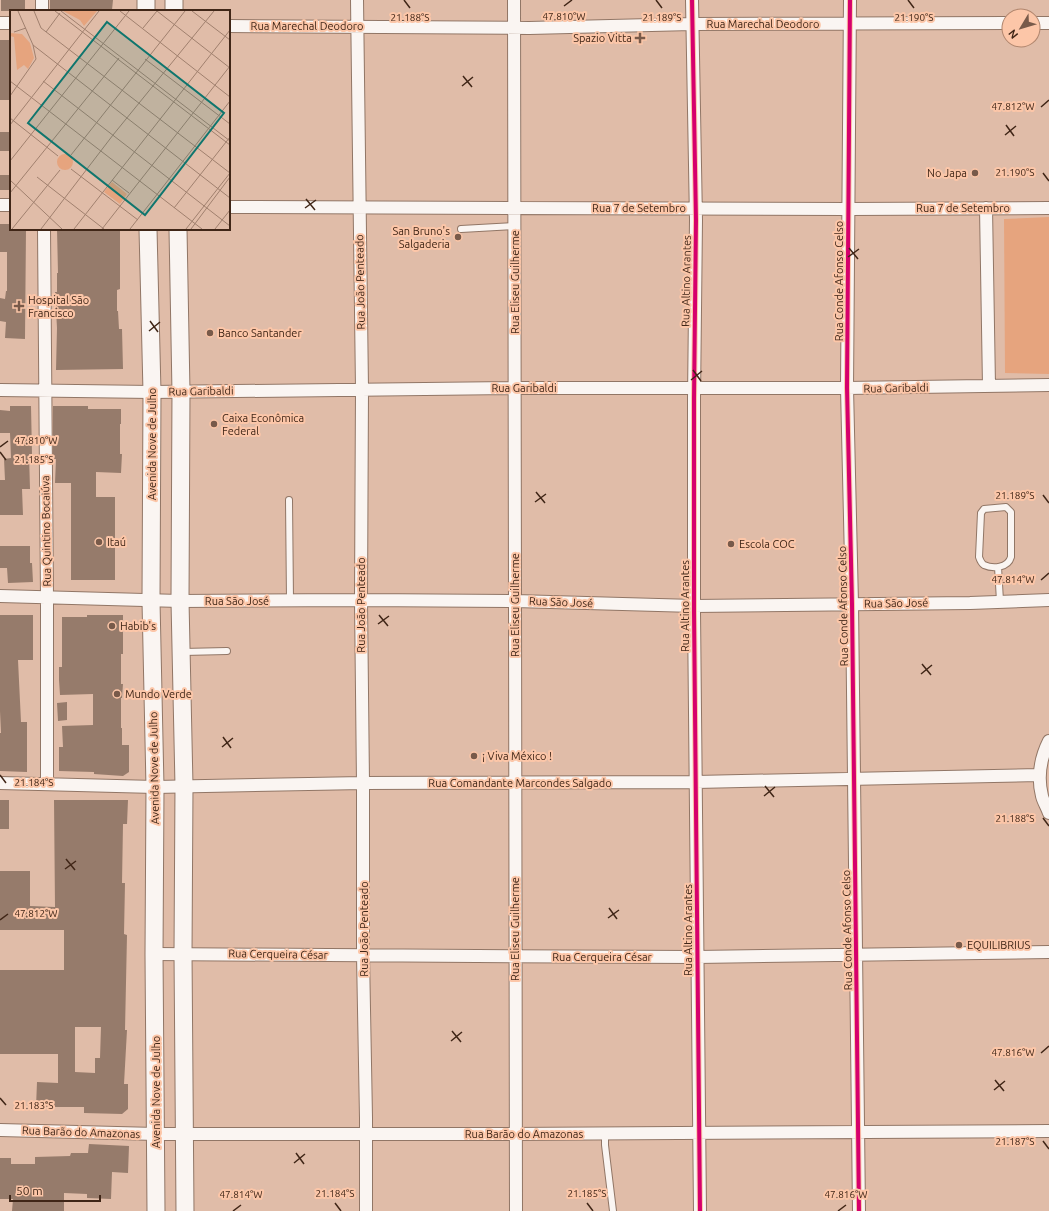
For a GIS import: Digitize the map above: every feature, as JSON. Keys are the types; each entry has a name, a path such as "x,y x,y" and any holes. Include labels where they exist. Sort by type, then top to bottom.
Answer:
{"main road":[{"name":"Avenida Nove de Julho","path":"148,230 152,392 151,600 155,786 154,954 156,1211"},
{"path":"178,230 181,392 180,601 184,786 183,953 185,1211"}],"street":[{"name":"Rua João Penteado","path":"357,0 356,27 362,389 361,600 366,1211"},
{"name":"Rua Eliseu Guilherme","path":"514,0 516,208 514,782 516,1211"},
{"name":"Rua Altino Arantes","path":"692,0 696,209 694,606 700,1211"},
{"name":"Rua Conde Afonso Celso","path":"850,0 847,388 852,604 859,1211"},
{"name":"Rua Marechal Deodoro","path":"230,26 514,28 692,24 1001,23"},
{"path":"0,204 10,205"},
{"name":"Rua 7 de Setembro","path":"230,207 696,209 1049,208"},
{"path":"986,208 989,386"},
{"name":"Rua Quintino Bocaiúva","path":"44,230 47,784"},
{"name":"Rua Garibaldi","path":"0,390 181,392 362,389 847,388 1049,385"},
{"name":"Rua São José","path":"0,596 180,601 515,601 694,606 1049,600"},
{"path":"1049,741 1042,754 1039,775 1042,796 1049,813"},
{"name":"Rua Comandante Marcondes Salgado","path":"0,783 184,786 363,783 696,782 1039,775"},
{"name":"Rua Cerqueira César","path":"154,954 697,957 1049,952"},
{"name":"Rua Barão do Amazonas","path":"0,1130 156,1134 605,1134 1049,1130"}],"lane":[{"path":"461,229 516,226"},
{"path":"289,500 290,600"},
{"path":"1006,507 1011,512 1011,557 1008,564 998,568 984,564 980,561 981,513 984,509 1006,507"},
{"path":"998,568 1000,602"},
{"path":"181,652 227,651"},
{"path":"605,1134 613,1211"}],"shaded area":[{"path":"1049,217 1049,374 1005,373 1004,219"}],"building":[{"path":"1,0 25,0 25,10 1,11"},
{"path":"50,0 113,0 112,10 50,10"},
{"path":"0,40 10,40 10,100 0,100"},
{"path":"0,132 10,132 10,151 0,151"},
{"path":"0,175 10,175 10,190 0,190"},
{"path":"0,224 10,224 10,230 26,230 25,339 5,338 6,322 0,321 0,298 5,299 7,291 7,252 0,252"},
{"path":"57,230 120,230 120,289 117,290 117,311 119,329 122,329 123,369 56,370 57,328 55,292 57,292"},
{"path":"10,406 31,406 32,454 29,454 30,489 22,489 23,515 0,515 0,480 5,480 4,459 11,458 10,433 0,433 0,410 10,411"},
{"path":"53,406 88,406 88,409 121,409 121,473 96,472 96,497 115,497 115,580 71,580 71,483 55,483 56,459 53,459"},
{"path":"0,546 30,546 30,563 32,563 33,582 8,583 7,568 0,568"},
{"path":"0,615 33,615 33,660 18,660 21,722 27,722 27,772 0,771"},
{"path":"87,615 123,615 123,654 121,654 121,684 123,684 121,698 121,728 122,745 129,745 129,772 123,776 94,774 94,772 59,771 59,747 63,747 62,726 93,725 93,694 60,695 59,680 59,667 62,667 62,617 87,617"},
{"path":"67,702 67,720 58,721 57,703"},
{"path":"0,800 9,800 9,829 0,829"},
{"path":"54,800 128,800 127,824 123,824 122,883 125,883 124,934 127,935 125,1030 127,1030 124,1084 128,1084 128,1109 122,1114 84,1113 84,1107 36,1107 37,1082 58,1083 58,1054 0,1054 0,970 64,970 64,930 0,930 0,871 30,871 30,906 55,907","holes":["75,1027 101,1027 100,1058 95,1058 95,1073 75,1072"]},
{"path":"89,1144 129,1146 128,1173 112,1172 111,1199 87,1198 87,1194 64,1193 64,1211 12,1211 13,1199 0,1199 0,1158 11,1158 11,1164 35,1164 35,1157 70,1156 71,1153 88,1153"}],"cycle path":[{"path":"692,0 696,220 694,612 700,1211"},
{"path":"850,0 847,388 852,604 859,1211"}],"place":[{"name":"Spazio Vitta","path":"640,38"},
{"name":"No Japa","path":"975,173"},
{"name":"San Bruno's Salgaderia","path":"458,237"},
{"name":"Hospital São Francisco","path":"19,306"},
{"name":"Banco Santander","path":"210,333"},
{"name":"Caixa Econômica Federal","path":"214,424"},
{"name":"Itaú","path":"99,542"},
{"name":"Escola COC","path":"731,544"},
{"name":"Habib's","path":"112,626"},
{"name":"Mundo Verde","path":"117,694"},
{"name":"¡ Viva México !","path":"474,756"},
{"name":"EQUILIBRIUS","path":"959,945"}]}
